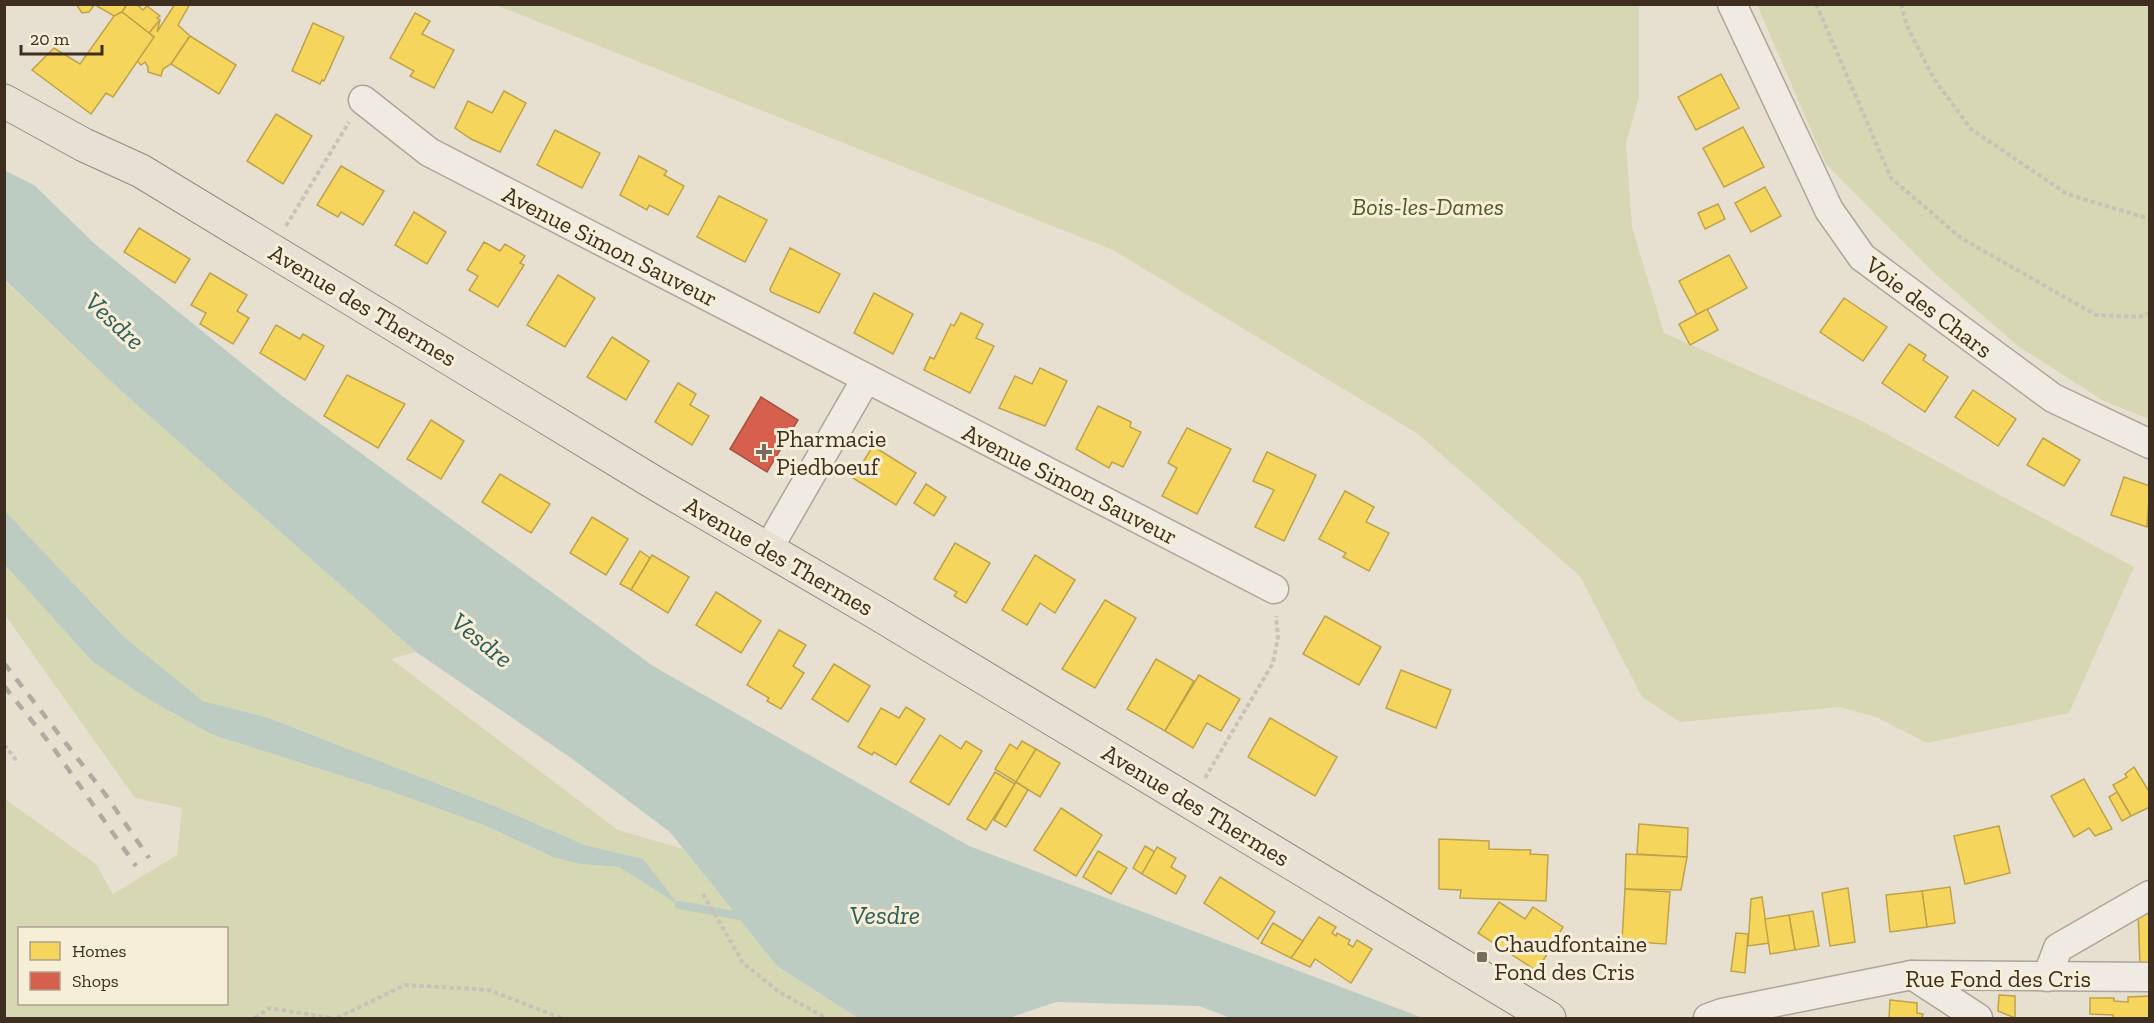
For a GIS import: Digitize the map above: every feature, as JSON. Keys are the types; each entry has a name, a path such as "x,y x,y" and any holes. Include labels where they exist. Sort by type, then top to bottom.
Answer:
{"main road":[{"name":"Avenue des Thermes","path":"4,101 84,145 141,171 658,486 768,549 1549,1018"}],"street":[{"name":"Voie des Chars","path":"1732,4 1829,210 1862,257 2053,398 2150,444"},
{"name":"Avenue Simon Sauveur","path":"363,100 429,152 1274,589"},
{"path":"768,549 866,379"},
{"path":"2047,977 2058,948 2150,895"},
{"path":"1912,975 1978,1018"},
{"name":"Rue Fond des Cris","path":"1708,1018 1912,975 2150,976"}],"path":[{"path":"1816,4 1891,178 1961,238 2096,315 2139,317 2150,313"},
{"path":"1901,4 1907,26 1934,79 1971,129 2067,194 2150,219"},
{"path":"272,249 363,100"},
{"path":"1191,802 1273,663 1278,637 1274,589"},
{"path":"4,745 16,760"},
{"path":"703,894 743,963 779,992 826,1018"},
{"path":"338,1018 405,985 489,990 561,1018"},
{"path":"255,1018 269,1008 331,1018"}],"green space":[{"name":"Bois-les-Dames","path":"496,5 1639,5 1639,97 1626,143 1632,227 1664,333 1862,421 2134,567 2069,713 1927,743 1876,717 1839,707 1680,722 1642,697 1580,576 1418,434 1113,250"},
{"path":"1757,5 2149,5 2149,419 2104,401 2018,346 1934,273 1826,164"},
{"path":"4,280 118,388 416,652 391,659 618,830 683,849 777,966 858,1018 5,1018 5,799 96,864 113,894 177,855 182,808 135,798 5,615 5,565 93,662 148,699 213,735 396,793 486,826 553,857 580,864 619,867 677,903 642,859 585,845 495,806 266,717 203,701 123,636 5,511"}],"water":[{"name":"Vesdre","path":"4,170 34,185 96,245 281,395 653,666 969,846 1423,1018 1231,1018 1199,1006 1056,1002 1009,1018 858,1018 777,966 670,832 571,758 416,652 118,388 5,280"},
{"path":"5,511 123,636 203,701 266,717 495,806 585,845 643,859 679,905 619,867 580,864 553,857 486,826 396,793 213,735 148,699 93,662 5,565"}],"building: Homes":[{"path":"76,4 95,4 89,12 82,13"},
{"path":"127,4 136,4 143,10 147,6 160,16 157,18 160,20 149,33 122,12"},
{"path":"127,4 122,12 114,16 95,5"},
{"path":"175,4 190,4 178,25 190,36 171,64 163,69 161,76 148,72 145,62 141,65 137,61 154,37 149,33 160,20 157,32"},
{"path":"122,12 154,37 113,97 106,93 91,114 32,70 54,48 80,64 114,16"},
{"path":"415,13 430,21 422,34 454,50 434,88 410,76 414,71 390,58"},
{"path":"313,23 344,37 324,81 322,80 320,84 292,71"},
{"path":"190,36 236,65 219,94 171,64"},
{"path":"1721,74 1739,108 1696,130 1678,97"},
{"path":"504,91 526,103 500,152 471,139 455,128 468,101 492,113"},
{"path":"276,114 312,136 283,184 247,161"},
{"path":"1743,127 1764,167 1724,187 1703,148"},
{"path":"555,130 600,153 582,188 537,165"},
{"path":"639,156 667,171 664,175 684,186 668,215 649,205 647,210 620,195"},
{"path":"341,166 384,191 363,225 341,212 338,217 317,205"},
{"path":"1765,187 1781,216 1751,232 1735,203"},
{"path":"719,196 767,220 745,262 697,237"},
{"path":"1718,204 1725,219 1705,229 1698,213"},
{"path":"414,212 446,232 427,264 395,245"},
{"path":"139,228 190,259 175,283 124,252"},
{"path":"484,242 500,251 505,244 525,256 520,263 524,265 498,307 469,290 478,276 467,270"},
{"path":"790,248 840,274 819,313 771,292 770,289"},
{"path":"1729,255 1747,288 1697,315 1679,281"},
{"path":"210,273 247,295 237,311 249,318 233,344 200,324 206,313 191,305"},
{"path":"558,275 595,298 565,347 527,325"},
{"path":"874,293 913,314 893,354 854,333"},
{"path":"1844,298 1887,327 1863,361 1820,332"},
{"path":"1707,309 1718,330 1690,345 1679,324"},
{"path":"961,313 983,324 976,338 994,346 970,393 924,370 930,357 934,359 951,324 954,326"},
{"path":"276,325 300,339 303,334 324,346 305,380 260,353"},
{"path":"612,337 649,361 626,400 587,377"},
{"path":"1909,344 1926,355 1923,360 1948,377 1925,412 1882,383"},
{"path":"1040,368 1067,381 1045,426 999,408 1015,376 1032,384"},
{"path":"347,375 405,404 378,448 324,416"},
{"path":"678,383 696,394 690,405 709,416 692,445 655,422"},
{"path":"1973,390 2016,419 1998,446 1955,417"},
{"path":"1098,406 1131,422 1130,427 1141,432 1123,467 1112,462 1109,468 1076,449"},
{"path":"431,420 464,441 441,479 407,459"},
{"path":"1187,428 1231,449 1197,514 1162,496 1177,468 1168,463"},
{"path":"2043,438 2080,460 2064,486 2027,465"},
{"path":"873,446 916,473 896,505 853,478"},
{"path":"1267,452 1316,475 1284,541 1255,527 1274,490 1253,481"},
{"path":"500,474 550,504 531,533 482,502"},
{"path":"2124,477 2150,486 2147,527 2111,515"},
{"path":"926,484 946,497 934,516 914,503"},
{"path":"1345,491 1374,507 1366,522 1389,533 1369,571 1343,557 1346,553 1319,539"},
{"path":"592,517 628,539 606,575 570,553"},
{"path":"955,543 990,563 966,603 954,596 957,592 934,579"},
{"path":"640,551 650,558 631,590 620,584"},
{"path":"652,555 689,577 668,613 631,590"},
{"path":"1035,555 1075,580 1055,613 1040,603 1027,625 1002,610"},
{"path":"716,592 761,621 741,653 696,625"},
{"path":"1105,600 1136,618 1095,688 1062,669"},
{"path":"1325,616 1381,647 1359,685 1303,654"},
{"path":"779,630 806,645 793,666 804,673 781,709 767,701 769,698 747,685"},
{"path":"1156,659 1194,681 1165,731 1127,709"},
{"path":"834,664 870,686 848,722 812,699"},
{"path":"1401,670 1451,690 1436,728 1386,708"},
{"path":"1199,675 1240,699 1221,731 1207,723 1193,748 1165,731"},
{"path":"906,707 925,719 896,765 874,752 872,755 858,747 881,708 899,718"},
{"path":"1270,718 1337,757 1315,796 1248,757"},
{"path":"940,735 961,749 966,741 982,751 949,805 910,782"},
{"path":"1022,741 1036,749 1016,782 995,769 1010,744 1017,749"},
{"path":"1036,749 1060,763 1040,797 1016,782"},
{"path":"2134,767 2150,793 2150,807 2131,816 2113,785 2127,777 2125,774"},
{"path":"995,772 1015,784 986,830 967,819"},
{"path":"2084,779 2112,829 2095,836 2089,828 2074,837 2051,796"},
{"path":"1016,782 1028,790 1006,827 994,820"},
{"path":"2117,792 2131,816 2122,821 2109,797"},
{"path":"1061,808 1102,835 1076,876 1034,850"},
{"path":"1639,824 1688,828 1687,857 1637,854"},
{"path":"1999,826 2010,873 1965,884 1954,836"},
{"path":"1439,839 1489,841 1489,849 1531,850 1530,854 1548,855 1546,901 1460,898 1461,890 1439,889"},
{"path":"1145,846 1155,852 1142,874 1133,868"},
{"path":"1157,847 1176,858 1171,867 1186,876 1176,894 1142,874"},
{"path":"1098,851 1127,868 1111,894 1083,877"},
{"path":"1626,854 1687,857 1681,890 1625,889"},
{"path":"1220,877 1275,912 1258,939 1204,903"},
{"path":"1950,887 1955,923 1927,927 1922,891"},
{"path":"1848,888 1855,942 1830,946 1822,893"},
{"path":"1625,889 1670,892 1666,944 1622,941"},
{"path":"1922,891 1927,927 1890,932 1886,895"},
{"path":"1762,897 1769,943 1748,946 1751,899"},
{"path":"1499,902 1525,919 1533,907 1563,927 1537,971 1478,933"},
{"path":"2138,910 2150,910 2150,965 2140,965"},
{"path":"1813,911 1819,946 1795,950 1789,915"},
{"path":"1789,915 1795,950 1770,954 1765,919"},
{"path":"1319,917 1336,927 1332,933 1336,936 1337,933 1350,940 1348,944 1353,947 1357,940 1372,949 1351,983 1315,959 1310,967 1291,958"},
{"path":"1273,923 1303,941 1291,958 1261,943"},
{"path":"1736,933 1748,934 1745,973 1731,971"},
{"path":"1999,995 2015,996 2015,1018 1998,1011"},
{"path":"2150,996 2150,1018 2113,1018 2113,1015 2090,1014 2090,998 2114,998 2114,1001 2128,1002 2128,997"},
{"path":"1890,1000 1917,1003 1917,1013 1923,1014 1922,1018 1889,1018"}],"building: Shops":[{"path":"761,397 798,420 767,472 730,449"}],"waterway":[{"path":"679,905 746,917"}],"railway":[{"path":"4,663 105,794 149,858"},
{"path":"4,686 52,746 136,866"}],"place":[{"name":"Pharmacie Piedboeuf","path":"764,452"},
{"name":"Chaudfontaine Fond des Cris","path":"1482,957"}]}
